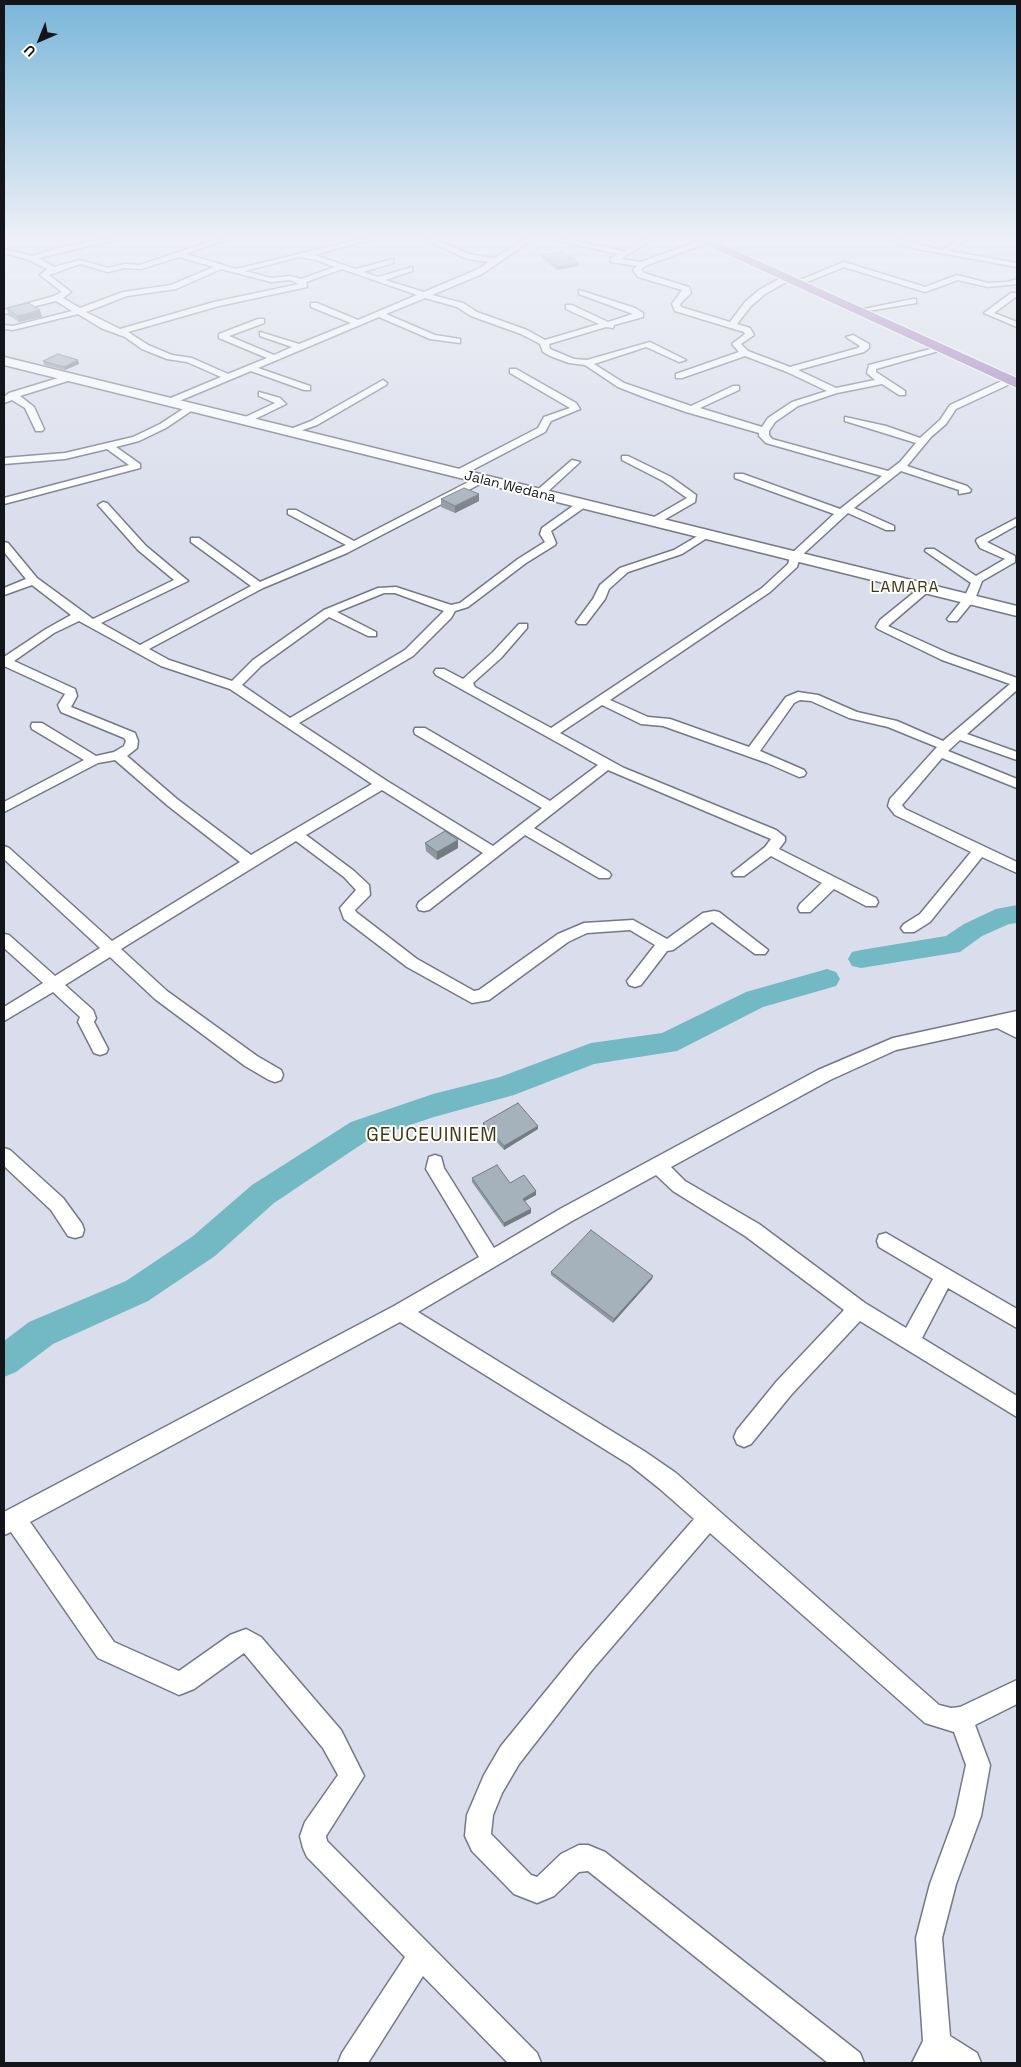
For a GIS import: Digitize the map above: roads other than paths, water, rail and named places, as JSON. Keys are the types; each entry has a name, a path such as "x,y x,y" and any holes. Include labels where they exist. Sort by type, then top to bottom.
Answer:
{"highway":[{"path":"914,336 1016,379"},
{"path":"926,336 1016,379"}],"street":[{"path":"127,336 150,350 170,357 189,360 228,378"},
{"path":"223,336 274,358"},
{"path":"271,336 299,347"},
{"path":"169,402 324,336"},
{"path":"432,336 457,342"},
{"path":"532,336 544,343 569,336"},
{"path":"748,336 736,344 745,353 790,370 835,391"},
{"path":"790,370 861,350 866,346 851,336"},
{"path":"544,343 546,350 553,354 572,361 587,363 621,385 689,410 764,431"},
{"path":"587,363 646,344 682,360"},
{"path":"902,393 871,373 870,369 939,348"},
{"path":"679,376 745,353"},
{"name":"Jalan Wedana","path":"4,361 1017,611"},
{"path":"251,368 307,388"},
{"path":"457,474 542,430 547,419 575,409 573,405 513,371"},
{"path":"8,397 68,378"},
{"path":"552,734 766,590 793,565 796,556 844,511 900,467 942,422 953,407 1016,379"},
{"path":"883,381 835,391 795,404 771,420 764,431 764,436 769,441 890,475"},
{"path":"288,432 314,423 383,383"},
{"path":"689,410 736,388"},
{"path":"244,421 281,404 277,400 262,394"},
{"path":"8,397 29,407 39,429"},
{"path":"4,461 65,456 109,446 150,433 192,407"},
{"path":"848,419 922,442"},
{"path":"4,502 137,466 109,446"},
{"path":"625,458 667,479 692,497 690,502 653,522"},
{"path":"539,494 575,462"},
{"path":"900,467 963,488 966,490 963,492"},
{"path":"739,476 890,528"},
{"path":"139,650 259,586 292,574 354,545 480,480"},
{"path":"234,686 257,663 328,612 348,602 389,589 451,609 464,605 522,561 551,544 545,534 546,530 581,504"},
{"path":"92,623 182,581 136,544 103,505"},
{"path":"292,512 354,545"},
{"path":"976,580 1010,562 1011,558 984,546 981,541 1017,521"},
{"path":"582,622 600,599 604,587 624,570 678,552 706,534"},
{"path":"196,540 259,586"},
{"path":"4,545 33,580 79,616 139,650 180,670 234,686 382,784 494,852"},
{"path":"930,551 976,580"},
{"path":"4,592 33,580"},
{"path":"953,619 969,599 977,582 976,580"},
{"path":"926,588 882,624 882,626 929,650 1017,683 942,749 895,802 895,806 900,812 1017,868"},
{"path":"290,723 409,653 447,616 451,609"},
{"path":"328,612 372,634"},
{"path":"4,662 50,631 79,616"},
{"path":"468,686 469,679 497,655 523,626"},
{"path":"4,662 71,692 72,696 64,706 65,709 130,736 132,741 130,748 118,755 94,760 4,808"},
{"path":"440,672 606,765 648,784 771,833 779,840 770,850 739,873"},
{"path":"752,753 790,700 798,696 814,698 853,715 892,724 1017,784"},
{"path":"602,701 646,721 665,722 752,753 800,773"},
{"path":"37,726 94,760"},
{"path":"420,730 552,808"},
{"path":"958,735 1017,756"},
{"path":"118,755 172,802 250,862"},
{"path":"424,906 606,765"},
{"path":"4,1015 295,834 382,784"},
{"path":"525,829 604,875"},
{"path":"295,834 349,874 364,889 363,895 347,908 349,915 412,963 472,997 483,996 576,930 627,924 633,925 664,945 672,945 712,916 760,950"},
{"path":"770,850 871,902"},
{"path":"909,928 925,918 980,850"},
{"path":"4,851 177,1008 251,1061 275,1075"},
{"path":"805,908 832,882"},
{"path":"4,939 87,1014 86,1022 100,1049"},
{"path":"635,981 664,945"},
{"path":"527,2063 314,1844 314,1831 352,1776 332,1739 253,1645 246,1641 238,1643 186,1681 179,1683 106,1650 9,1521 401,1312 658,1166 824,1075 867,1054 921,1036 1017,1017"},
{"path":"999,1021 1017,1032"},
{"path":"4,1155 57,1204 74,1230"},
{"path":"435,1162 435,1169 491,1260"},
{"path":"658,1166 679,1186 752,1230 858,1309 1017,1407"},
{"path":"886,1241 1017,1319"},
{"path":"910,1341 944,1276"},
{"path":"744,1437 784,1388 858,1309"},
{"path":"401,1312 506,1379 637,1458 668,1481 924,1709 941,1719 961,1719 1017,1692"},
{"path":"709,1518 584,1662 510,1755 480,1815 478,1836 485,1848 523,1885 537,1890 545,1887 570,1863 579,1858 588,1858 596,1861 850,2063"},
{"path":"961,1719 978,1765 968,1816 943,1884 929,1938 932,2054 967,2063"},
{"path":"352,2063 421,1956"}],"waterway":[{"path":"861,959 936,945 951,945 973,930 1005,915 1017,914"},
{"path":"4,1361 41,1333 137,1291 204,1246 263,1194 361,1130 433,1106 504,1087 591,1054 667,1043 755,999 827,979"}],"district":[{"name":"LAMARA","path":"905,588"},
{"name":"GEUCEUINIEM","path":"432,1136"}]}
